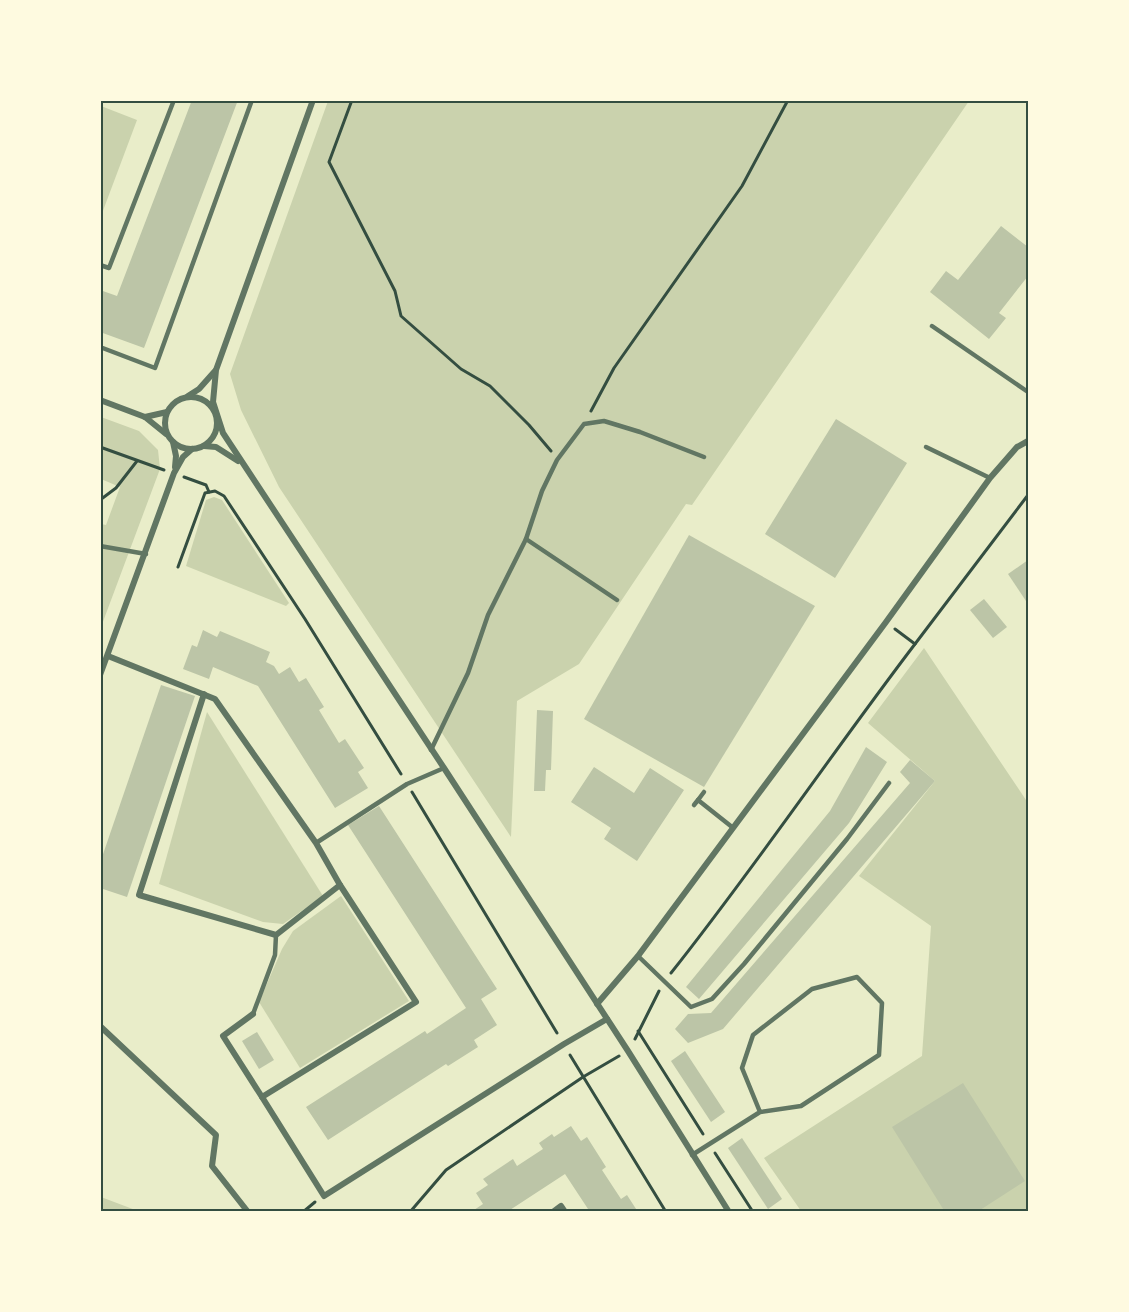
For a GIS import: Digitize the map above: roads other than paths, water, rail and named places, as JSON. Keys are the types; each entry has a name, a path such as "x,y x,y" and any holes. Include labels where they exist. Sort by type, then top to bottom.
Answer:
{"street":[{"path":"313,100 216,370 213,402 223,433 628,1051 729,1212"},
{"path":"167,436 164,420 166,412 179,399 199,389 216,370"},
{"path":"188,396 205,400 216,414 215,432 204,446"},
{"path":"100,400 145,417 180,447 192,449 204,446 216,447 244,465"},
{"path":"145,417 166,412"},
{"path":"597,1004 638,956 990,478 1017,447 1029,441"},
{"path":"173,442 176,456 174,474"},
{"path":"100,675 174,474 183,457 192,449"},
{"path":"108,656 215,699 316,843 340,885 416,1002 262,1097"},
{"path":"204,694 139,895 276,934 340,885"},
{"path":"253,1014 223,1036 324,1196 607,1019"},
{"path":"101,1028 216,1135 212,1166 248,1212"},
{"path":"553,1212 561,1206 565,1212"}],"lane":[{"path":"100,265 109,268 174,100"},
{"path":"100,347 155,368 252,100"},
{"path":"932,326 1029,392"},
{"path":"431,750 468,673 488,615 526,539 542,491 557,460 584,424 604,421 640,432 704,457"},
{"path":"926,447 990,478"},
{"path":"526,539 617,600"},
{"path":"100,546 146,554"},
{"path":"316,843 407,783 444,768"},
{"path":"638,956 691,1007 712,999 744,964 847,839 889,783"},
{"path":"694,805 704,792"},
{"path":"698,800 732,827"},
{"path":"253,1014 275,955 276,934"},
{"path":"692,1155 759,1112 801,1106 879,1055 882,1003 857,977 812,989 753,1035 742,1068 759,1112"}]}
